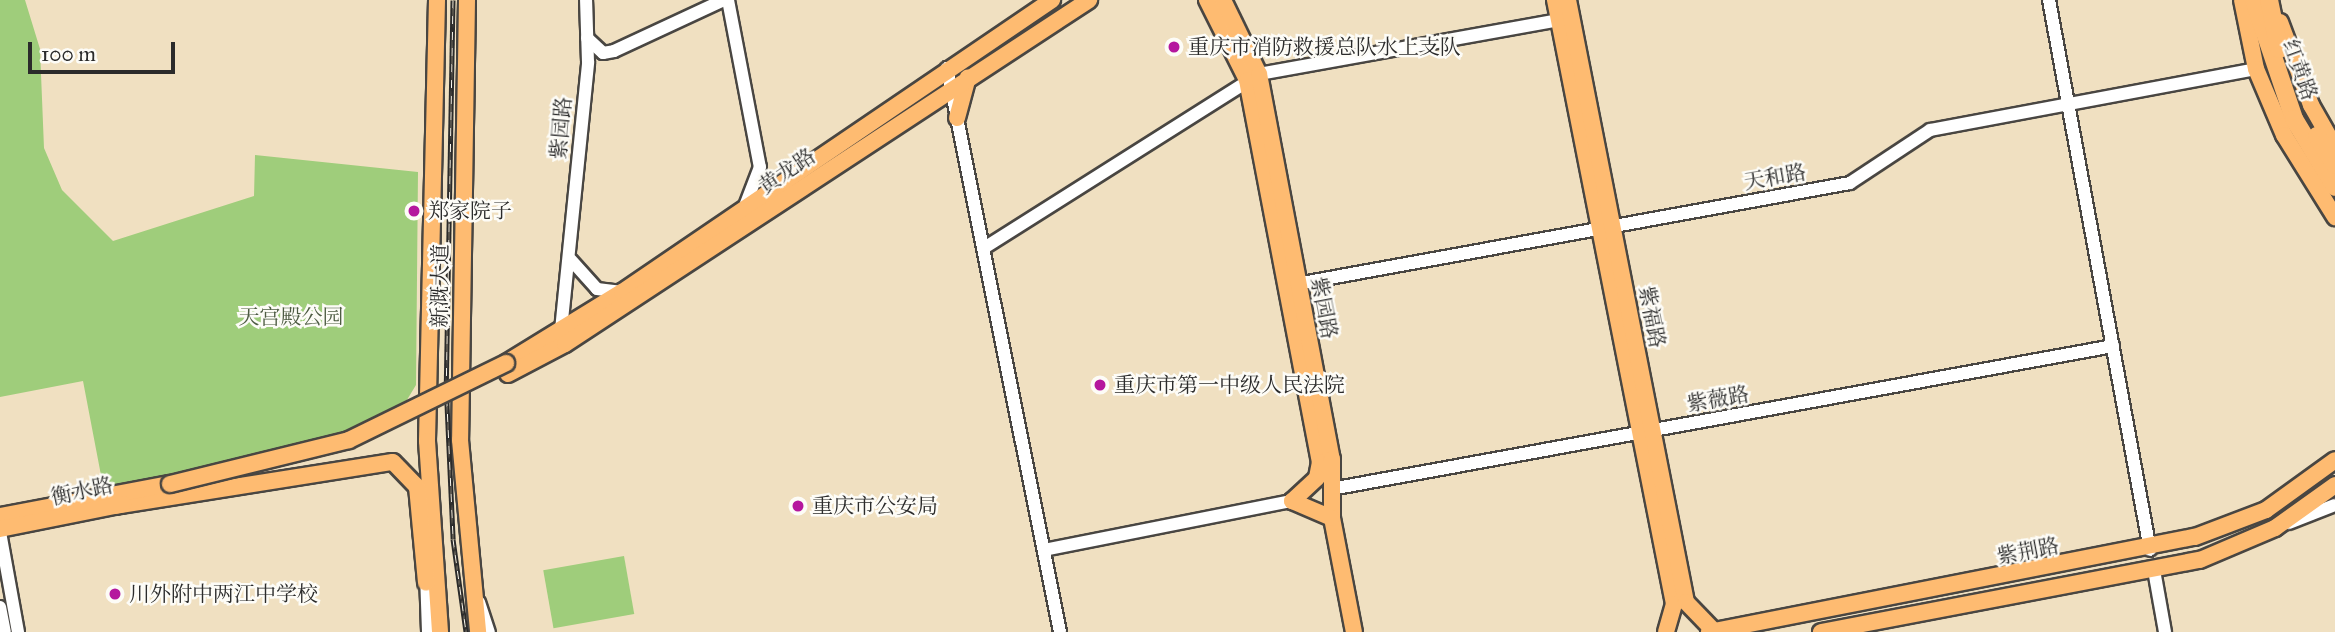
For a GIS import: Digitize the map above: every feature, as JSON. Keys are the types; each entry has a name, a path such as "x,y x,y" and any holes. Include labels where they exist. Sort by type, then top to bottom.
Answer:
{"highway":[{"name":"红黄路","path":"2254,0 2304,113 2335,165"},
{"name":"红黄路","path":"2269,0 2268,30 2294,119 2335,187"}],"main road":[{"name":"新溉大道","path":"437,0 427,441 440,632"},
{"name":"新溉大道","path":"467,0 460,440 470,572 478,632"},
{"name":"黄龙路","path":"507,368 741,211 947,68 1052,0"},
{"name":"黄龙路","path":"507,368 565,344 951,87 1089,0"},
{"name":"紫园路","path":"1207,0 1253,77"},
{"name":"紫园路","path":"1223,0 1253,77 1292,285 1320,462 1317,478 1292,501"},
{"name":"紫福路","path":"1555,0 1565,19 1646,431 1674,604 1666,632"},
{"name":"紫福路","path":"1565,19 1568,0"},
{"path":"2242,0 2256,69 2264,88 2335,217"},
{"path":"2275,0 2293,61 2335,147"},
{"path":"957,118 970,75"},
{"path":"2264,88 2278,142 2335,230"},
{"name":"紫园路","path":"1292,285 1332,459 1332,518 1354,632"},
{"path":"171,488 353,447 507,368"},
{"name":"紫福路","path":"1646,431 1686,601 1712,631"},
{"name":"紫荆路","path":"1712,631 2150,550 2266,510 2335,460"},
{"path":"114,506 393,462 417,487 426,583"},
{"name":"紫荆路","path":"1821,632 2200,560 2275,528 2335,485"},
{"name":"衡水路","path":"0,531 114,506 171,488"},
{"name":"衡水路","path":"0,516 171,488"},
{"path":"1292,501 1332,518"}],"street":[{"name":"紫园路","path":"561,332 571,260 587,38 586,0"},
{"path":"587,38 603,53 614,51 726,0 760,167 741,211"},
{"path":"2049,0 2150,550"},
{"path":"984,248 1253,77 1565,19"},
{"path":"947,68 1060,632"},
{"name":"天和路","path":"1292,285 1850,183 1930,130 2256,69"},
{"path":"571,260 597,289 622,292"},
{"name":"紫薇路","path":"1331,489 2113,346"},
{"name":"新溉大道","path":"427,441 428,632"},
{"path":"1044,550 1292,501"},
{"path":"2275,528 2335,505"},
{"path":"0,531 18,632"},
{"path":"2154,570 2165,632"},
{"name":"新溉大道","path":"470,572 489,632"},
{"path":"0,607 5,632"}],"green space":[{"name":"天宫殿公园","path":"0,0 25,0 40,49 44,148 62,190 113,241 254,196 255,155 418,172 416,385 399,413 347,433 104,491 83,381 0,397"},
{"path":"624,556 634,614 553,628 543,570"}],"railway":[{"path":"453,0 446,382 453,539 466,632"}],"place":[{"name":"重庆市消防救援总队水上支队","path":"1174,47"},
{"name":"郑家院子","path":"414,211"},
{"name":"重庆市第一中级人民法院","path":"1100,385"},
{"name":"重庆市公安局","path":"798,506"},
{"name":"川外附中两江中学校","path":"115,594"}]}
